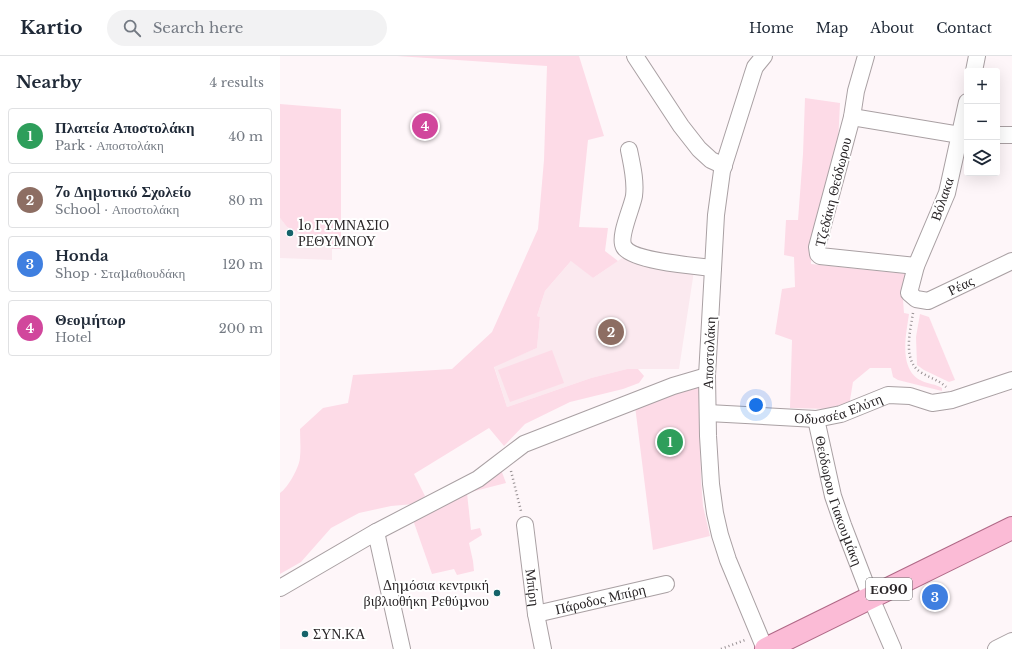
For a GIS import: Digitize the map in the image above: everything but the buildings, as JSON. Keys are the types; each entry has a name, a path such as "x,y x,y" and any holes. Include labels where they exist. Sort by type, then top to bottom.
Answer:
{"main road":[{"name":"ΕΟ90","path":"765,649 1012,528"}],"street":[{"path":"635,56 662,98 699,149 711,160 724,166"},
{"name":"Αποστολάκη","path":"764,56 755,67 720,182 716,215 707,376 711,484 715,513 728,560 765,649"},
{"name":"Τζεδάκη Θεόδωρου","path":"866,56 856,91 852,117 817,247 818,254 820,256 916,266"},
{"path":"975,68 977,56"},
{"path":"852,117 964,135"},
{"name":"Βόλακα","path":"913,296 916,266 947,193 964,135"},
{"path":"1000,135 1012,135"},
{"path":"629,150 634,174 634,195 623,237 623,246 629,253 654,260 713,268"},
{"name":"Ρέας","path":"913,296 928,301 1012,262"},
{"path":"280,588 376,532 478,479 524,444 673,386 707,376"},
{"name":"Οδυσσέα Ελύτη","path":"708,413 816,418 841,414 888,395 910,396 932,402 952,400 1012,380"},
{"name":"Θεόδωρου Γιακουμάκη","path":"816,418 833,496 871,598 893,649"},
{"name":"Μπίρη","path":"525,525 536,614 543,649"},
{"path":"376,532 402,649"},
{"name":"Πάροδος Μπίρη","path":"536,614 666,584"},
{"path":"996,649 1012,641"}],"path":[{"path":"913,296 909,338 911,363 914,368 944,385 949,391 952,400"},
{"path":"507,456 525,525"}],"shaded area":[{"path":"397,56 579,56 604,136 588,140 579,227 608,228 605,251 618,261 593,278 571,261 545,291 537,316 540,317 537,348 494,367 507,407 591,378 627,369 638,369 644,376 639,383 623,389 570,402 525,424 504,446 489,428 414,474 425,496 414,504 391,506 359,513 331,528 301,562 280,574 280,493 290,482 298,466 300,454 300,429 323,408 348,403 353,375 452,369 492,332 538,229 544,160 547,66"},
{"path":"805,98 840,103 838,144 812,238 811,264 908,274 903,300 904,313 909,314 905,351 909,369 914,376 922,381 942,388 942,391 898,380 893,377 891,368 870,368 853,382 849,406 830,409 790,408 792,340 775,334 782,289 795,287 794,257 784,255 786,220 798,220 803,154"},
{"path":"280,104 341,109 341,249 332,249 287,227 280,218"},
{"name":"1ο ΓΥΜΝΑΣΙΟ ΡΕΘΥΜΝΟΥ","path":"280,218 287,227 332,249 332,260 280,258"},
{"path":"625,256 694,271 679,369 627,369 591,378 507,407 494,366 537,348 540,317 537,316 545,291 572,260 593,278"},
{"path":"920,314 929,317 955,380 949,382 917,365 916,337"},
{"path":"552,350 564,383 510,402 498,370"},
{"path":"699,383 701,480 703,506 710,536 653,550 635,406"},
{"path":"500,467 506,483 467,493 471,530 480,528 482,535 469,543 474,571 457,575 454,569 432,574 412,517"}],"place":[{"name":"Θεομήτωρ","path":"425,126"},
{"name":"1ο ΓΥΜΝΑΣΙΟ ΡΕΘΥΜΝΟΥ","path":"290,233"},
{"name":"7ο Δημοτικό Σχολείο","path":"611,332"},
{"name":"Πλατεία Αποστολάκη","path":"670,442"},
{"name":"Δημόσια κεντρική βιβλιοθήκη Ρεθύμνου","path":"497,593"},
{"name":"Honda","path":"935,597"},
{"name":"ΣΥΝ.ΚΑ","path":"305,634"}]}
